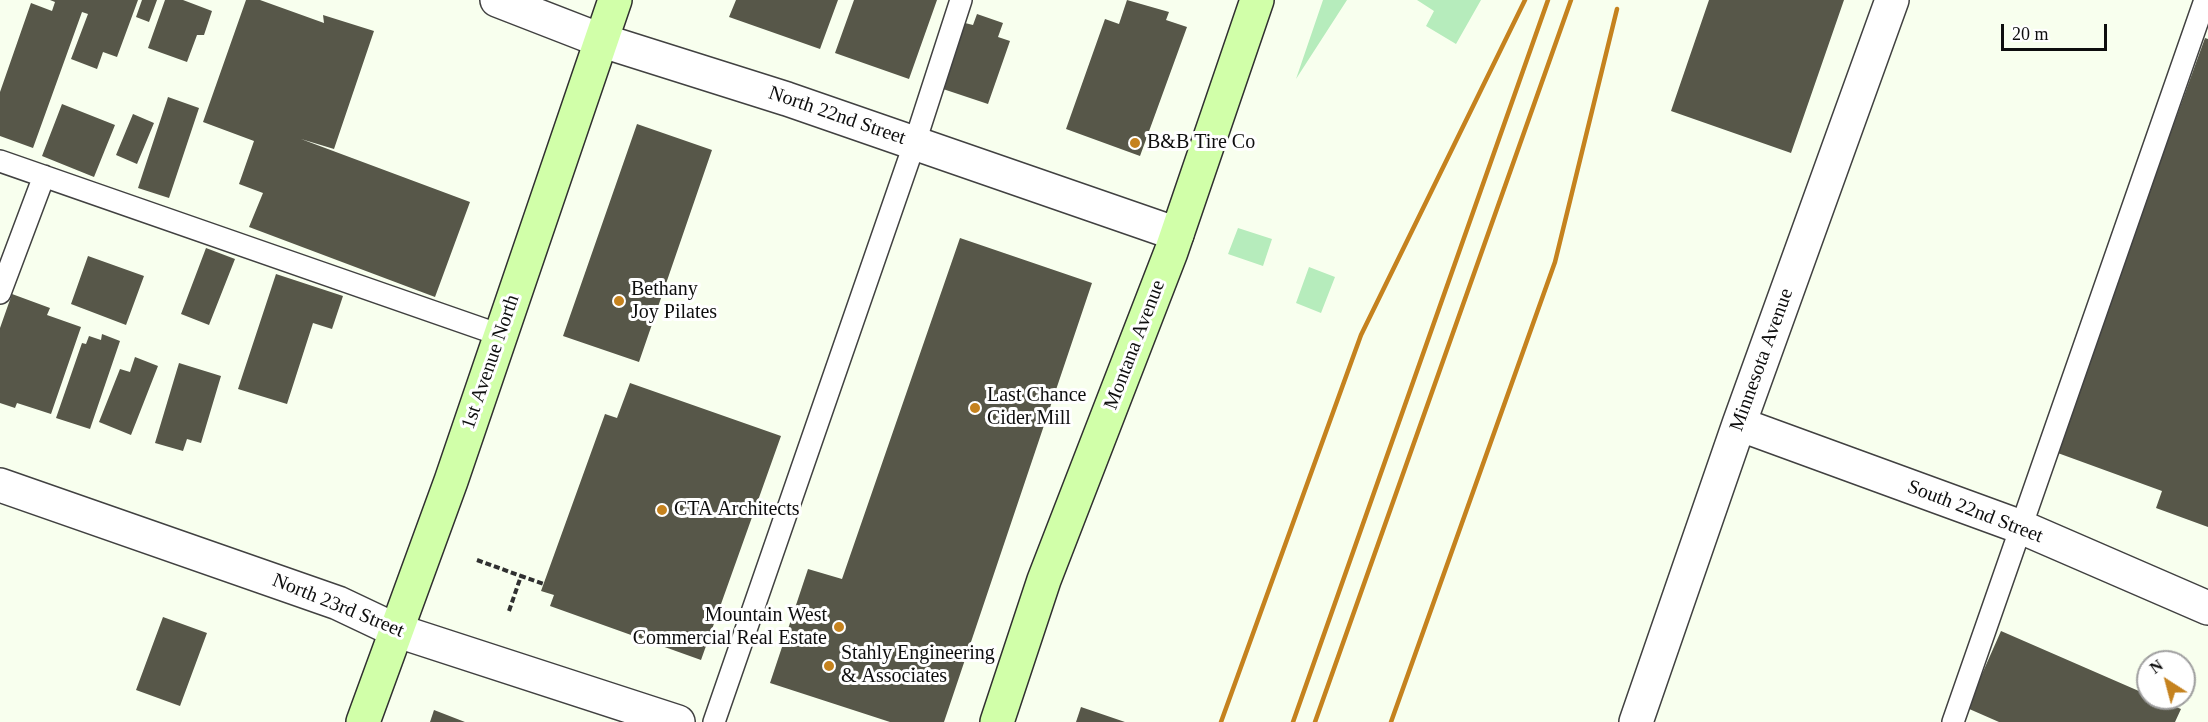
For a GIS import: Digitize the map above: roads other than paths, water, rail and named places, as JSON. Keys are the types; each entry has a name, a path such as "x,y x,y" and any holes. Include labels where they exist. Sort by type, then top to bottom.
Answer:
{"main road":[{"name":"1st Avenue North","path":"363,722 451,481 615,0"},
{"name":"Montana Avenue","path":"998,722 1044,580 1177,234 1257,0"}],"street":[{"name":"North 22nd Street","path":"498,0 600,40 915,142 1177,234"},
{"name":"Minnesota Avenue","path":"1636,722 1738,424 1892,0"},
{"name":"South 22nd Street","path":"1738,424 2021,527 2208,608"},
{"name":"North 23rd Street","path":"0,485 338,603 395,630 678,722"}],"lane":[{"path":"714,722 915,142 961,0"},
{"path":"1953,722 2205,0"},
{"path":"0,161 500,335"},
{"path":"0,293 44,176"}],"railway":[{"path":"1221,722 1361,335 1525,0"},
{"path":"1293,722 1548,0"},
{"path":"1315,722 1571,0"},
{"path":"1391,722 1555,262 1617,9"}],"place":[{"name":"B&B Tire Co","path":"1135,143"},
{"name":"Bethany Joy Pilates","path":"619,301"},
{"name":"Last Chance Cider Mill","path":"975,408"},
{"name":"CTA Architects","path":"662,510"},
{"name":"Mountain West Commercial Real Estate","path":"839,627"},
{"name":"Stahly Engineering & Associates","path":"829,666"}]}
